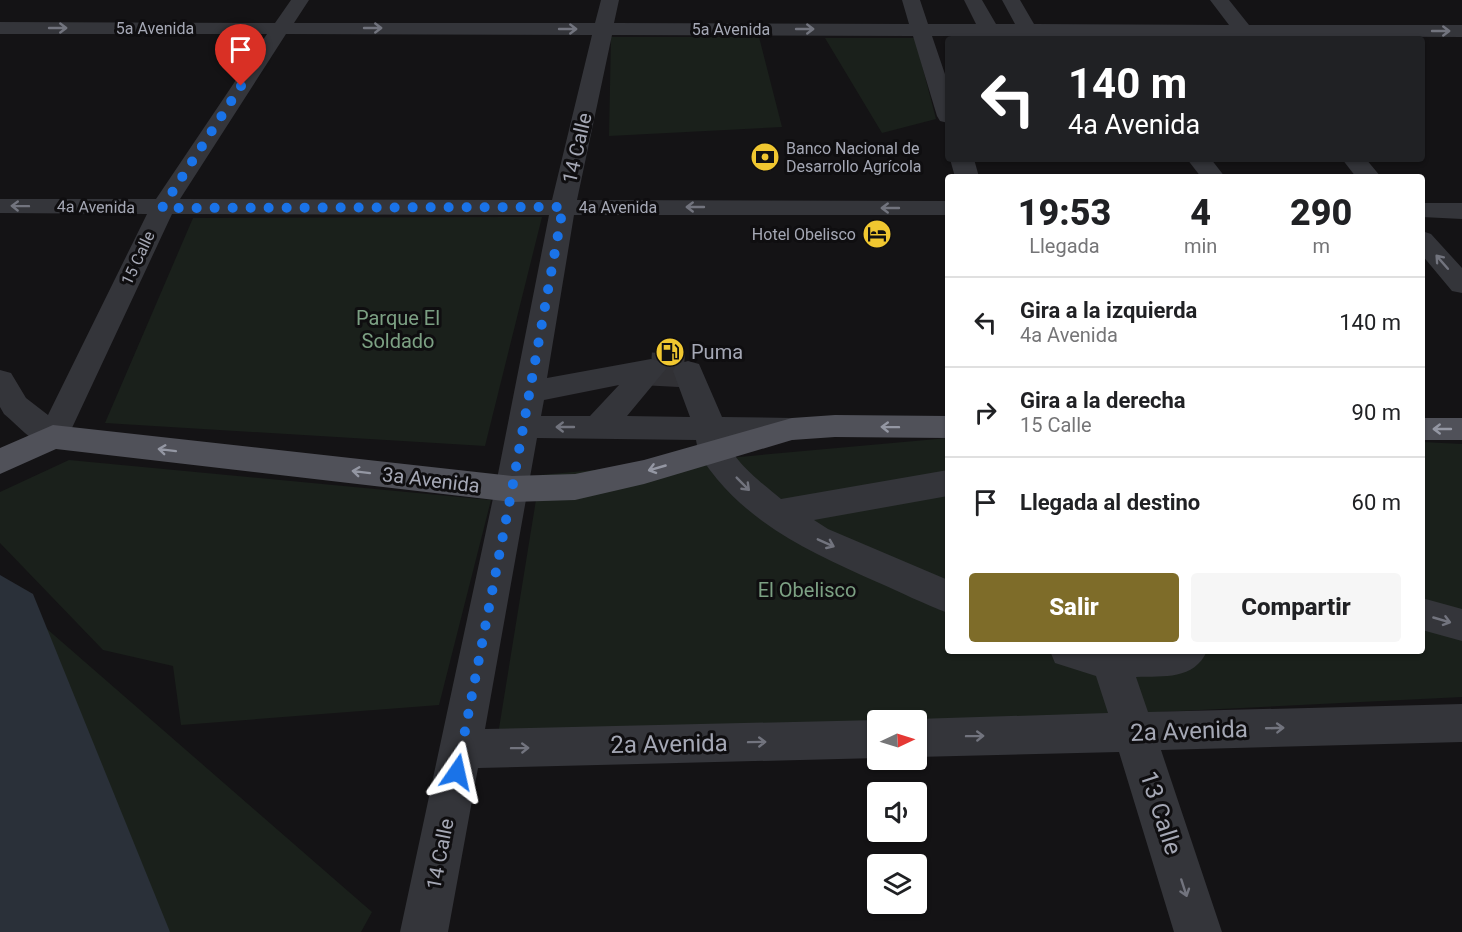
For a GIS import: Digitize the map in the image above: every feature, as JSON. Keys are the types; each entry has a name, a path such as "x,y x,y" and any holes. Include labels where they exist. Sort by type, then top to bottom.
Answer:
{"main road":[{"name":"3a Avenida","path":"53,437 512,489 575,487 644,472 712,440 792,429 835,426 945,427"},
{"path":"1425,429 1462,429"},
{"path":"0,462 53,437"}],"street":[{"name":"15 Calle","path":"53,437 162,208 227,106 300,0"},
{"name":"14 Calle","path":"424,932 512,489 563,207 610,0"},
{"path":"911,0 945,106"},
{"path":"973,0 989,30"},
{"path":"1011,0 1028,30"},
{"path":"1219,0 1247,35"},
{"name":"5a Avenida","path":"0,28 1028,30 1247,35 1462,31"},
{"path":"1201,162 1211,174"},
{"path":"1356,162 1366,174"},
{"name":"4a Avenida","path":"0,206 945,208"},
{"path":"1425,210 1462,211"},
{"path":"1425,242 1462,285"},
{"path":"528,392 651,369 600,426"},
{"path":"688,371 712,440 741,484 775,514 816,539 945,596"},
{"path":"0,380 15,406 53,437"},
{"path":"522,427 600,426 712,440"},
{"path":"775,514 945,484"},
{"path":"1425,615 1462,625"},
{"path":"1078,654 1112,660 1173,659 1182,654"},
{"name":"13 Calle","path":"1112,660 1198,932"},
{"name":"2a Avenida","path":"927,738 1462,723"},
{"name":"2a Avenida","path":"461,749 867,739"}],"green space":[{"path":"611,37 759,37 782,127 609,136"},
{"path":"825,38 915,38 936,119 882,133"},
{"name":"Parque El Soldado","path":"542,217 485,446 105,423 193,218"},
{"name":"El Obelisco","path":"945,438 945,654 1425,654 1425,442 1462,444 1462,697 927,724 927,710 867,710 867,727 496,747 540,475"},
{"path":"69,460 491,500 439,705 181,725 173,666 103,650 0,543 0,492"},
{"path":"0,588 372,912 361,932 33,932"}],"shaded area":[{"path":"0,575 33,594 170,932 0,932"}],"tunnel":[{"path":"651,369 688,371"}],"place":[{"name":"Banco Nacional de Desarrollo Agrícola","path":"765,157"},
{"name":"Hotel Obelisco","path":"877,234"},
{"name":"Puma","path":"670,352"}],"route":[{"path":"241,86 162,208 563,207 512,489 457,772"}]}
